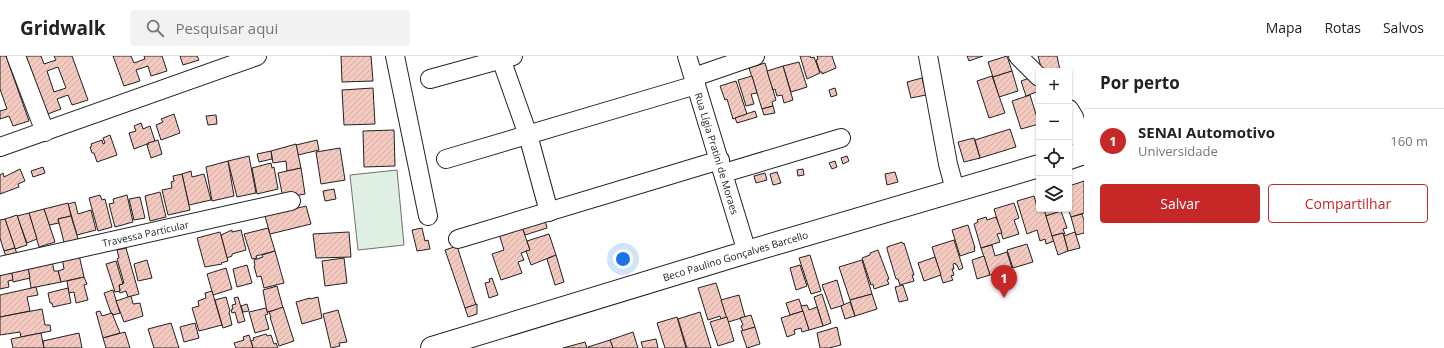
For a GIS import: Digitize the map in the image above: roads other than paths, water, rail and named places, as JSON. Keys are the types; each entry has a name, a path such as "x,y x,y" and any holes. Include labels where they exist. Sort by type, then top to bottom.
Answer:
{"main road":[{"path":"1072,157 1084,153"},
{"name":"Beco Paulino Gonçalves Barcello","path":"432,348 1036,167"}],"street":[{"path":"16,56 45,132"},
{"path":"0,147 257,56"},
{"path":"395,56 428,216"},
{"name":"Rua Lígia Pratini de Moraes","path":"687,56 748,252"},
{"path":"446,159 528,136 695,81 755,56"},
{"path":"928,56 948,164 955,190"},
{"path":"1018,56 1036,74"},
{"path":"430,79 504,57 550,212"},
{"path":"1072,114 1084,153"},
{"path":"458,239 550,212 722,167 841,138"},
{"name":"Travessa Particular","path":"0,266 291,201"}],"place":[{"name":"SENAI Automotivo","path":"1004,298"}]}
